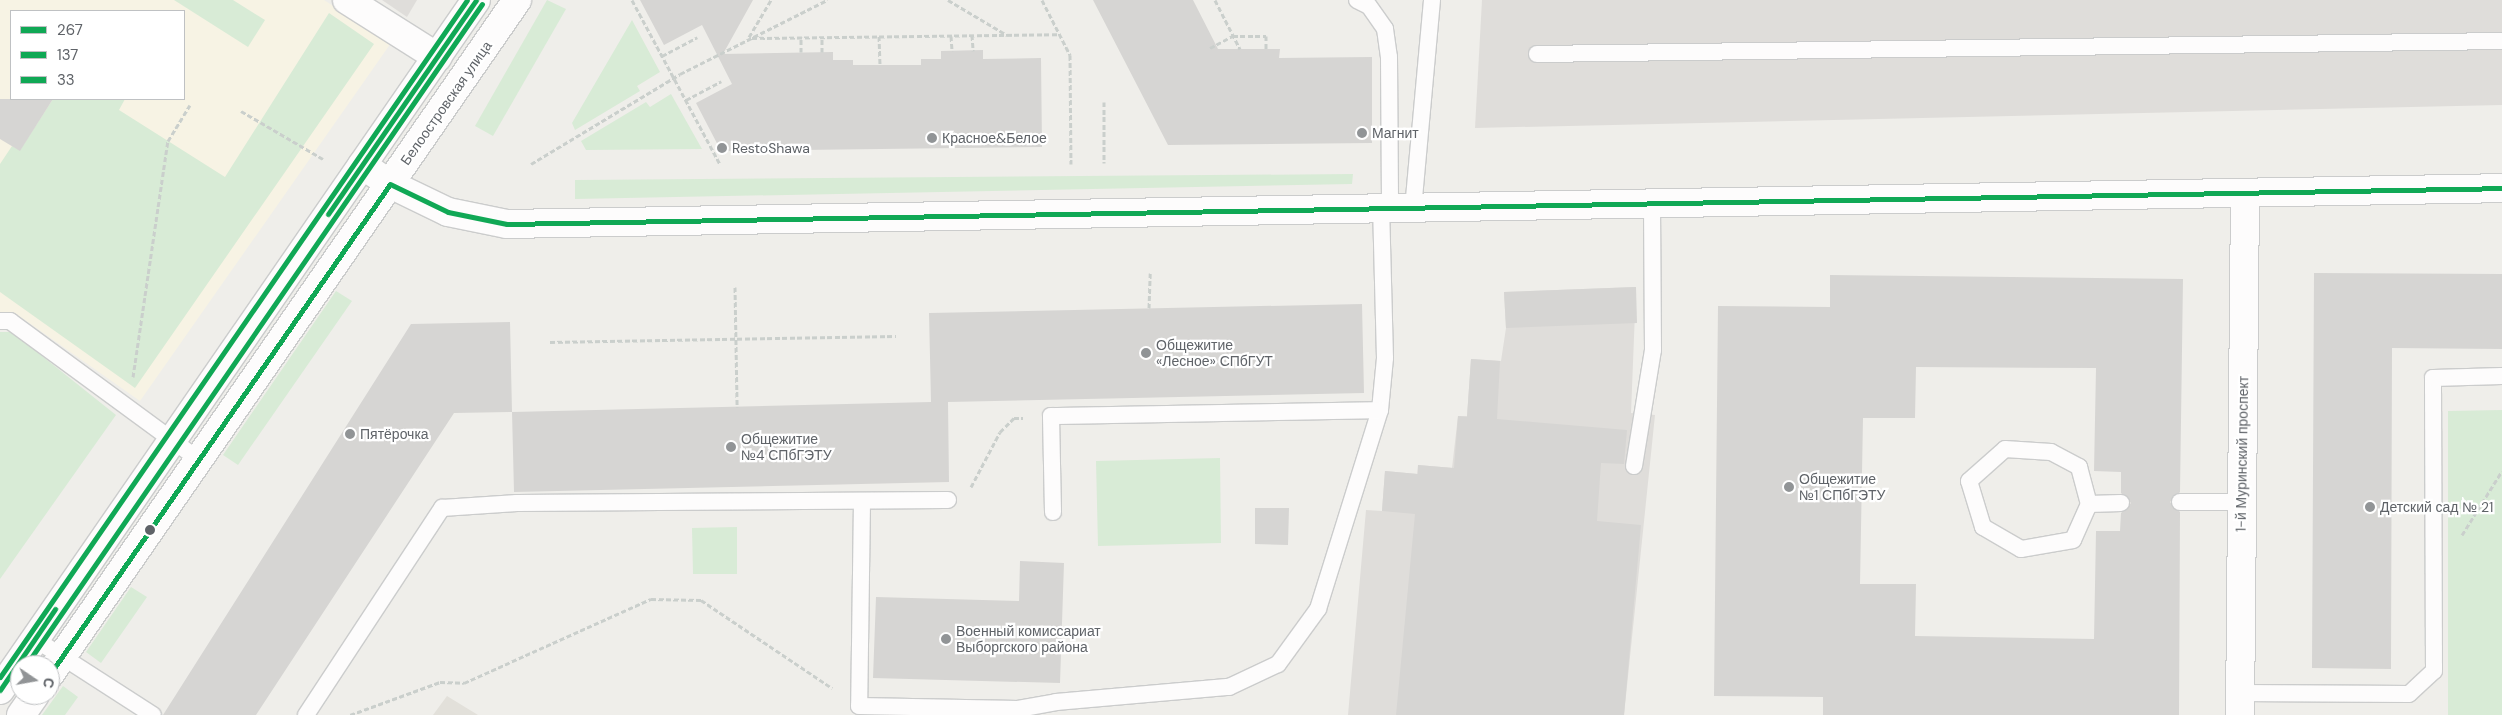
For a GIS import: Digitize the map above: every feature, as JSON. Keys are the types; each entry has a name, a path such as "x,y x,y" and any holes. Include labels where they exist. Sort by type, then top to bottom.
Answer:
{"street":[{"path":"347,0 437,57"},
{"path":"0,690 476,0"},
{"name":"Белоостровская улица","path":"60,659 517,0"},
{"path":"362,166 390,184 448,212 507,224 2502,188"},
{"name":"1-й Муринский проспект","path":"2240,704 2245,193"}],"lane":[{"path":"1357,0 1369,6 1385,29 1395,209"},
{"path":"862,502 859,706 1056,709 1230,688 1278,664 1318,609 1380,410 1395,209 1432,0"},
{"path":"1537,54 2502,41"},
{"path":"1634,466 1653,350 1652,204"},
{"path":"0,321 10,321 137,417 199,460"},
{"path":"2240,704 2409,694 2434,671 2432,378 2502,376"},
{"path":"1053,512 1050,416 1380,410"},
{"path":"2005,449 2051,452 2079,467 2089,504 2073,540 2021,549 1984,527 1969,481 2005,449"},
{"path":"306,715 442,508 517,503 948,500"},
{"path":"2180,502 2242,502"},
{"path":"2089,504 2121,503"},
{"path":"35,639 48,655"},
{"path":"60,667 152,715"}],"path":[{"path":"632,0 720,164"},
{"path":"748,38 770,0"},
{"path":"531,164 674,78 748,38 827,0"},
{"path":"948,0 1008,35"},
{"path":"1042,0 1070,55 1071,164"},
{"path":"1215,0 1240,49"},
{"path":"748,38 1059,34"},
{"path":"972,35 973,51"},
{"path":"880,36 880,65"},
{"path":"951,36 952,51"},
{"path":"1210,48 1233,36 1266,36 1266,49"},
{"path":"662,56 697,37"},
{"path":"801,37 801,52"},
{"path":"822,37 822,52"},
{"path":"686,100 721,81"},
{"path":"1104,102 1104,163"},
{"path":"137,417 133,376 168,141 190,105"},
{"path":"241,111 323,159"},
{"path":"1149,308 1150,272"},
{"path":"735,287 737,407"},
{"path":"550,342 896,336"},
{"path":"948,500 973,486 1000,432 1014,418 1050,416"},
{"path":"2432,585 2502,471"},
{"path":"350,715 440,682 464,683 651,599 700,600 859,706"}],"shaded area":[{"path":"0,0 324,0 391,43 140,401 15,313 0,312"},
{"path":"382,0 417,0 407,17"},
{"path":"1482,0 2502,0 2502,105 1475,128"},
{"path":"1636,287 1631,413 1655,415 1624,715 1348,715 1366,510 1382,511 1385,471 1417,474 1418,465 1452,468 1458,416 1467,416 1471,359 1501,361 1506,328 1504,292"},
{"path":"447,696 478,715 433,715"}],"green space":[{"path":"174,0 233,0 265,20 248,47"},
{"path":"547,0 566,9 493,136 475,126"},
{"path":"329,13 374,44 135,388 0,292 0,164 12,146 20,150 52,100 124,100 119,110 225,177"},
{"path":"632,20 660,72 637,86 640,91 575,130 572,123"},
{"path":"671,94 702,149 586,150 581,141 646,102 650,107"},
{"path":"1353,174 1352,184 575,199 575,180"},
{"path":"336,291 352,301 238,465 223,455"},
{"path":"0,332 12,332 116,415 0,579"},
{"path":"2502,410 2502,715 2448,715 2448,411"},
{"path":"1220,458 1221,543 1098,546 1096,461"},
{"path":"737,527 737,574 693,574 692,528"},
{"path":"131,587 147,597 101,663 86,652"},
{"path":"63,686 78,697 65,715 42,715 49,705 60,705 60,690"}],"building":[{"path":"640,0 753,0 723,54 833,52 833,60 853,60 853,65 921,65 921,59 941,59 941,51 983,50 983,59 1041,58 1042,147 721,151 696,103 732,84 702,25 664,45"},
{"path":"1093,0 1193,0 1218,49 1280,49 1279,58 1372,57 1372,143 1168,145"},
{"path":"0,99 52,100 20,151 0,139"},
{"path":"2314,273 2502,274 2502,349 2392,348 2391,669 2312,668"},
{"name":"Общежитие №1 СПбГЭТУ","path":"1830,275 2183,279 2180,492 2170,502 2180,512 2179,715 1823,715 1823,697 1714,696 1718,306 1830,307","holes":["1916,367 2096,368 2094,471 2121,472 2121,493 2131,503 2121,513 2120,531 2096,531 2094,639 1915,636 1916,584 1860,584 1863,418 1915,418"]},
{"path":"1636,287 1637,323 1506,328 1504,292"},
{"path":"1362,304 1364,393 948,402 949,482 514,492 512,412 931,402 929,313"},
{"path":"510,322 512,412 454,413 256,715 163,715 411,324"},
{"path":"1471,359 1500,361 1497,419 1627,430 1624,464 1601,463 1597,521 1641,525 1624,715 1396,715 1415,514 1382,511 1385,471 1418,474 1418,465 1454,468 1458,416 1467,417"},
{"path":"1255,508 1289,508 1288,545 1255,544"},
{"name":"Военный комиссариат Выборгского района","path":"1020,561 1064,563 1060,683 873,678 876,597 1019,601"}],"transit line":[{"name":"33","path":"0,677 467,0"},
{"name":"267","path":"328,214 476,0"},
{"name":"137","path":"33,655 482,4"},
{"name":"267","path":"60,660 390,184 448,212 507,224 2502,188"},
{"name":"267","path":"0,690 55,609"}],"place":[{"name":"Магнит","path":"1362,133"},
{"name":"Красное&Белое","path":"932,138"},
{"name":"RestoShawa","path":"722,148"},
{"name":"Общежитие «Лесное» СПбГУТ","path":"1146,353"},
{"name":"Пятёрочка","path":"350,434"},
{"name":"Общежитие №4 СПбГЭТУ","path":"731,447"},
{"name":"Общежитие №1 СПбГЭТУ","path":"1789,487"},
{"name":"Детский сад № 21","path":"2370,507"},
{"name":"Военный комиссариат Выборгского района","path":"946,639"}]}
